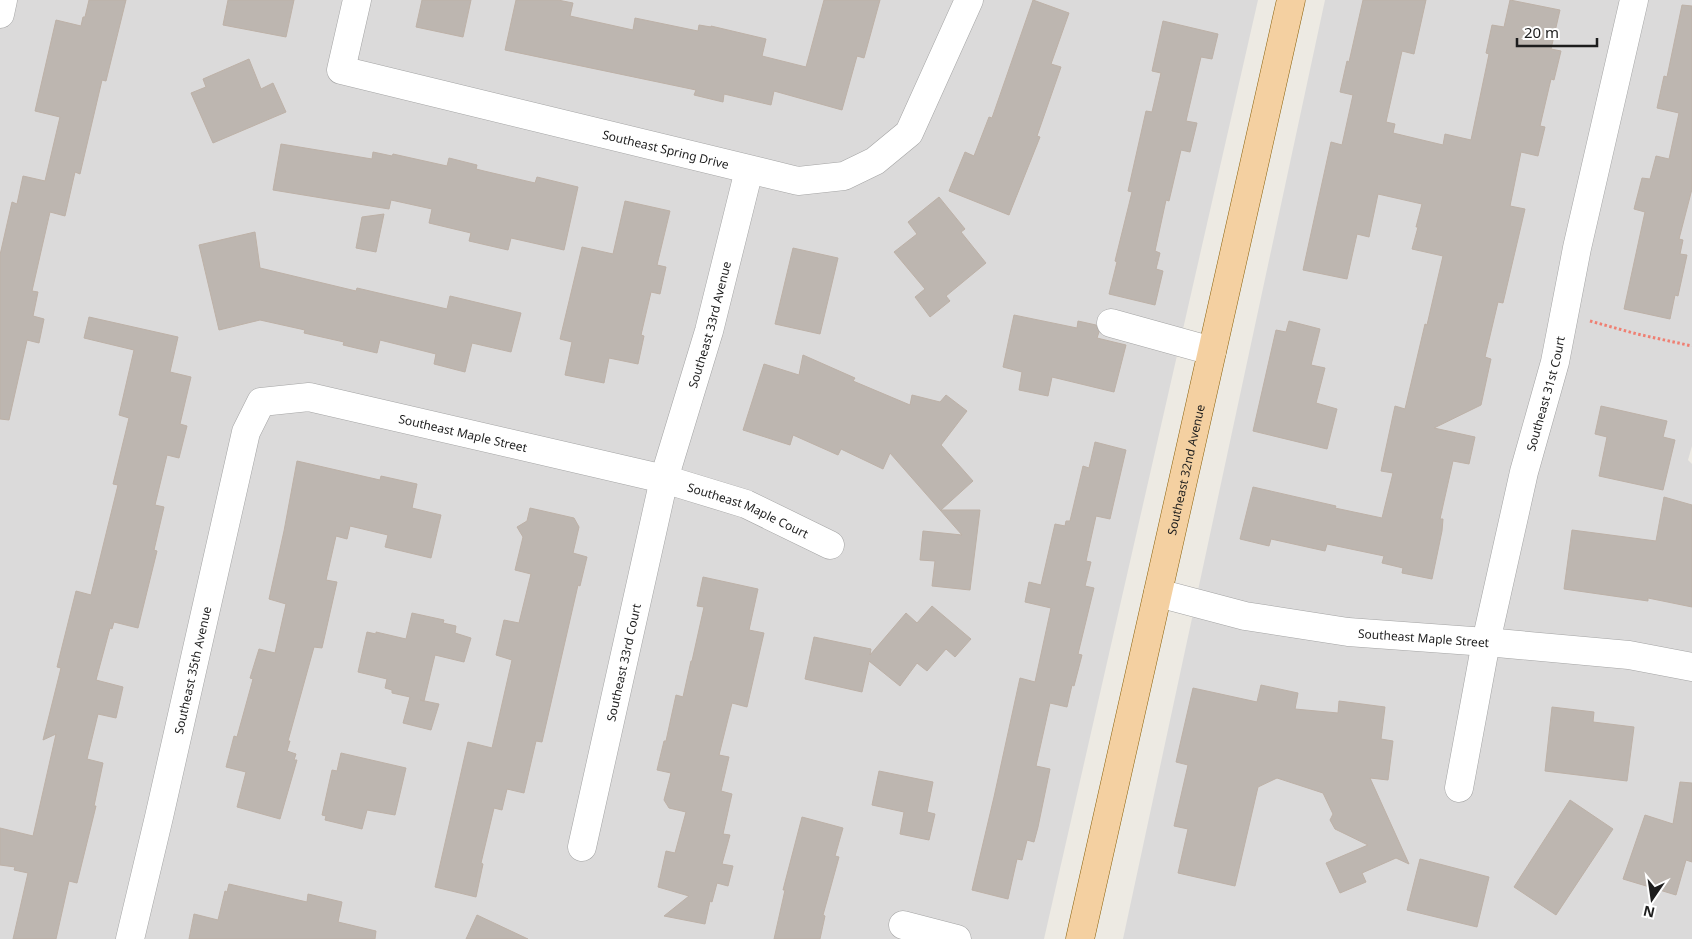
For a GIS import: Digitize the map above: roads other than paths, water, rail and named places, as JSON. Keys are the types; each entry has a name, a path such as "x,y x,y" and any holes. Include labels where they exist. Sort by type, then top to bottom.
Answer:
{"main road":[{"name":"Southeast 32nd Avenue","path":"1080,939 1291,0"}],"street":[{"path":"0,14 3,0"},
{"name":"Southeast Spring Drive","path":"357,0 341,70 798,181 844,176 875,161 908,133 969,0"},
{"name":"Southeast 31st Court","path":"1459,788 1486,642 1524,472 1555,362 1577,248 1634,0"},
{"name":"Southeast 33rd Avenue","path":"664,479 709,331 749,170"},
{"path":"1111,323 1212,351"},
{"name":"Southeast Maple Street","path":"261,402 309,397 664,479"},
{"name":"Southeast 35th Avenue","path":"130,939 246,432 261,402"},
{"name":"Southeast Maple Court","path":"664,479 746,504 830,545"},
{"name":"Southeast 33rd Court","path":"582,847 664,479"},
{"name":"Southeast Maple Street","path":"1158,593 1245,616 1348,632 1486,642 1629,656 1692,667"},
{"path":"903,925 957,939"}]}
